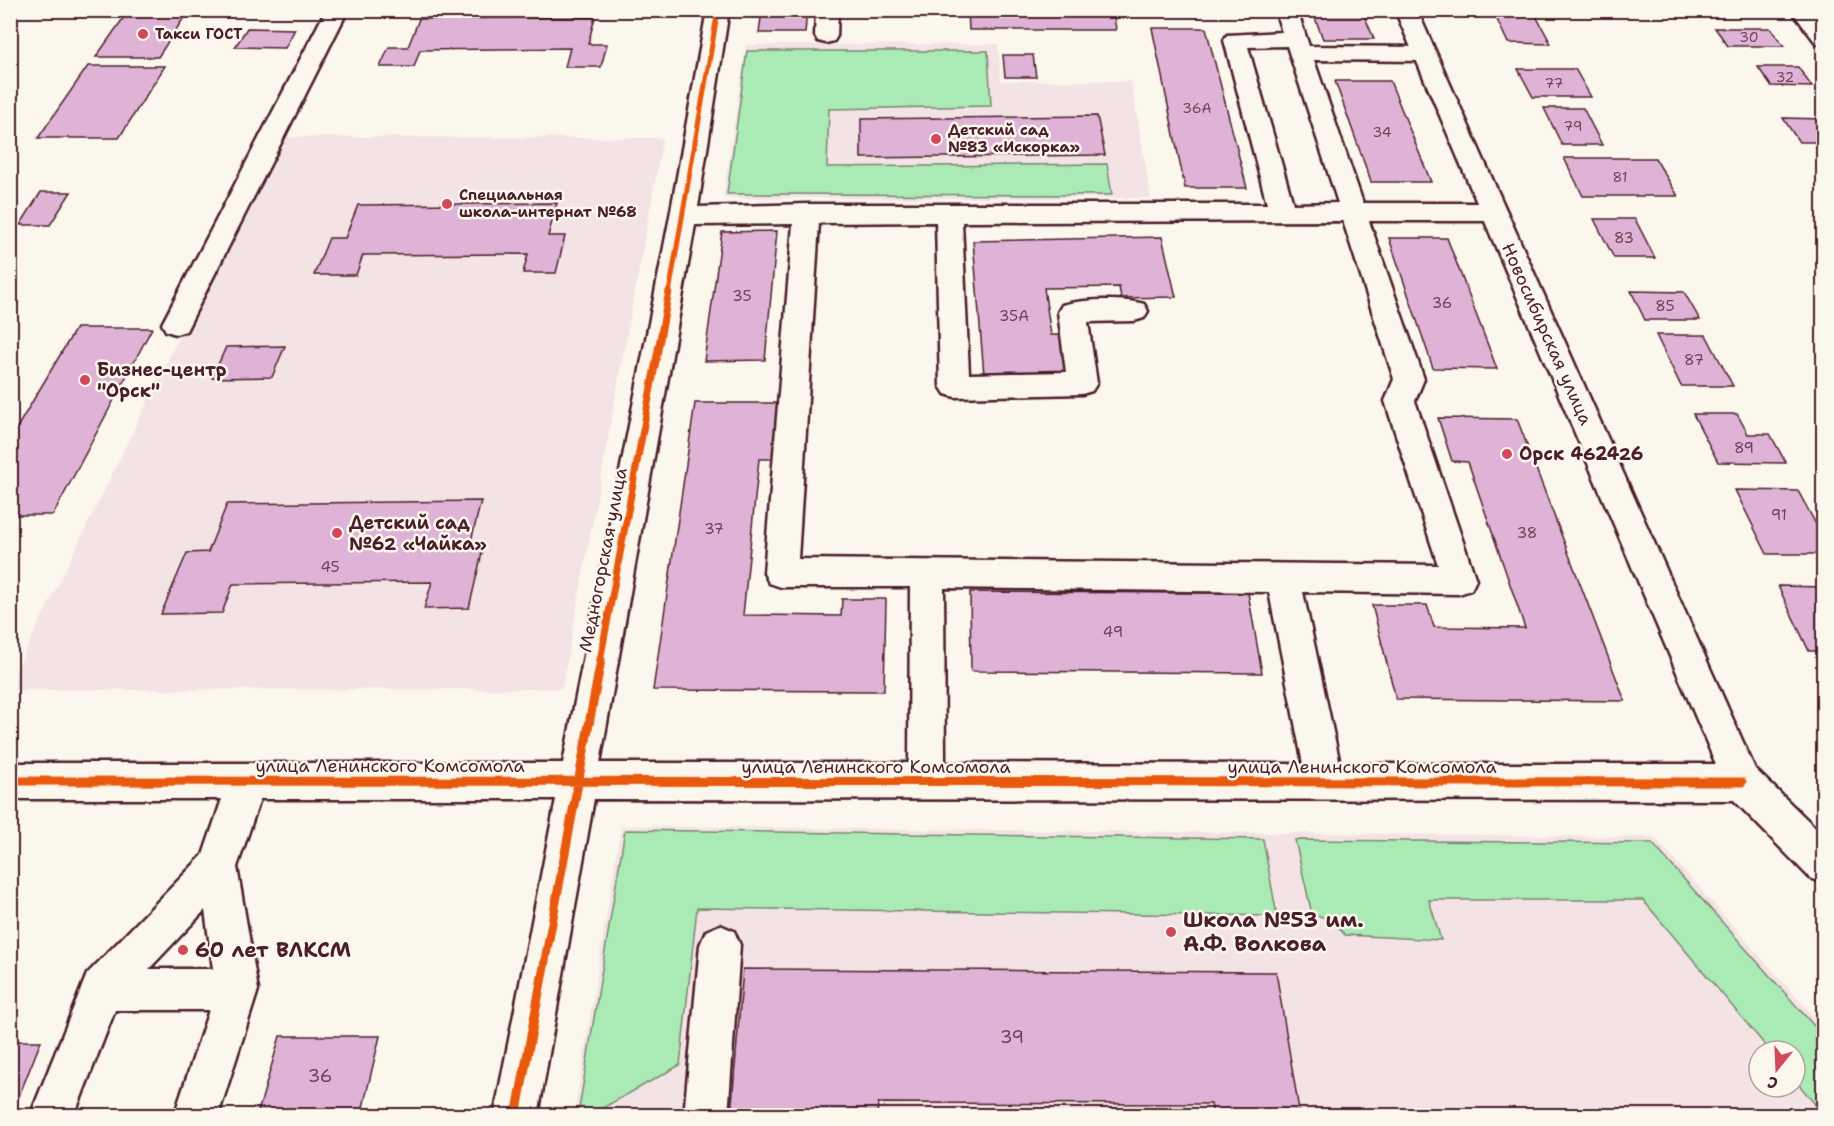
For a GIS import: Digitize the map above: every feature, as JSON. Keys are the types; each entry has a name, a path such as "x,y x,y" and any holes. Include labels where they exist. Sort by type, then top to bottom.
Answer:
{"street":[{"path":"176,324 337,10"},
{"name":"Медногорская улица","path":"516,1116 683,216 718,10"},
{"path":"826,36 827,10"},
{"name":"Новосибирская улица","path":"1406,10 1742,782 1824,864"},
{"path":"1802,10 1824,38"},
{"path":"807,213 781,573 1459,580 1400,401 1409,380 1294,34"},
{"path":"1282,212 1235,40 1294,34 1425,54"},
{"path":"683,216 807,213 1494,212"},
{"path":"949,213 955,386 1082,383 1072,312 1134,311"},
{"path":"927,573 927,782"},
{"path":"1283,578 1325,782"},
{"path":"52,1116 102,989 218,867 247,781"},
{"name":"улица Ленинского Комсомола","path":"10,782 1742,782"},
{"path":"196,1116 237,990 218,867"},
{"path":"706,1116 720,945"},
{"path":"102,989 237,990"}],"shaded area":[{"name":"Детский сад №83 «Искорка»","path":"998,44 1001,81 1131,81 1151,198 723,198 746,45"},
{"name":"Детский сад №62 «Чайка»","path":"277,137 663,138 562,689 11,690 10,683"},
{"name":"Школа №53 им. А.Ф. Волкова","path":"621,826 1654,837 1823,1027 1823,1115 574,1116"}],"green space":[{"path":"747,51 988,51 991,106 829,109 827,167 1107,164 1112,195 727,194"},
{"path":"625,830 1263,839 1277,916 697,908 680,1065 590,1115 578,1115"},
{"path":"1295,840 1652,843 1823,1036 1823,1114 1807,1095 1807,1039 1760,1039 1643,900 1429,900 1441,940 1345,935 1332,920 1312,914"}],"building":[{"name":"Такси ГОСТ","path":"129,10 189,10 158,57 96,57"},
{"path":"762,10 807,10 805,33 759,33"},
{"path":"968,10 1113,10 1116,30 969,30"},
{"path":"1312,10 1362,10 1374,39 1323,39"},
{"path":"1494,13 1535,14 1551,44 1508,43"},
{"path":"595,17 588,44 607,44 601,67 565,67 570,48 420,50 414,67 380,67 389,47 408,47 419,19"},
{"path":"247,28 295,29 285,48 235,47"},
{"path":"1152,28 1206,28 1247,188 1185,188"},
{"path":"1715,28 1770,28 1784,46 1728,46"},
{"path":"1003,55 1033,55 1036,77 1005,77"},
{"path":"88,66 165,66 119,138 38,138"},
{"path":"1758,67 1798,67 1812,87 1771,86"},
{"path":"1518,69 1575,69 1591,97 1533,97"},
{"path":"1335,81 1390,81 1431,182 1371,182"},
{"path":"1544,108 1583,108 1602,145 1562,145"},
{"path":"1097,116 1105,155 861,158 861,119"},
{"path":"1783,118 1824,119 1824,142 1799,142"},
{"path":"1564,158 1655,158 1678,196 1583,196"},
{"path":"41,192 71,192 50,225 20,225"},
{"path":"557,203 548,236 565,236 556,273 523,273 528,254 363,255 356,275 314,275 329,238 345,238 358,205"},
{"path":"1594,219 1635,219 1655,258 1614,258"},
{"path":"777,231 765,360 704,361 722,232"},
{"path":"1162,237 1176,297 1121,298 1119,287 1044,288 1051,335 1063,335 1069,373 984,375 973,241"},
{"path":"1389,238 1447,238 1497,369 1433,368"},
{"path":"1631,291 1684,292 1700,320 1645,320"},
{"name":"Бизнес-центр \"Орск\"","path":"76,328 152,328 53,515 10,515 10,431 15,431"},
{"path":"1656,335 1706,335 1733,386 1681,386"},
{"path":"285,346 272,377 212,378 226,347"},
{"path":"695,403 786,403 781,459 759,459 743,615 841,616 842,599 886,599 884,691 653,690"},
{"path":"1693,414 1737,414 1748,434 1770,434 1786,463 1718,462"},
{"path":"1438,418 1517,419 1625,701 1396,699 1372,605 1427,605 1434,627 1525,628 1468,462 1452,461"},
{"path":"1735,490 1798,491 1824,539 1824,554 1767,554"},
{"path":"481,501 469,549 483,549 469,608 424,609 432,582 233,584 222,613 161,614 187,553 208,552 227,504"},
{"path":"1778,586 1824,587 1824,651 1809,651"},
{"path":"970,592 1248,593 1262,673 971,671"},
{"path":"743,969 1276,972 1300,1116 1213,1116 1211,1104 878,1103 877,1116 731,1116"},
{"path":"280,1036 380,1036 361,1116 257,1116"},
{"path":"10,1041 41,1041 11,1116 10,1116"}],"cycle path":[{"path":"516,1116 683,216 718,10"},
{"path":"10,781 1742,782"}],"place":[{"name":"Такси ГОСТ","path":"143,34"},
{"name":"Детский сад №83 «Искорка»","path":"936,139"},
{"name":"Специальная школа-интернат №68","path":"447,204"},
{"name":"Бизнес-центр \"Орск\"","path":"85,380"},
{"name":"Орск 462426","path":"1507,454"},
{"name":"Детский сад №62 «Чайка»","path":"337,533"},
{"name":"Школа №53 им. А.Ф. Волкова","path":"1171,932"},
{"name":"60 лет ВЛКСМ","path":"183,950"}]}
